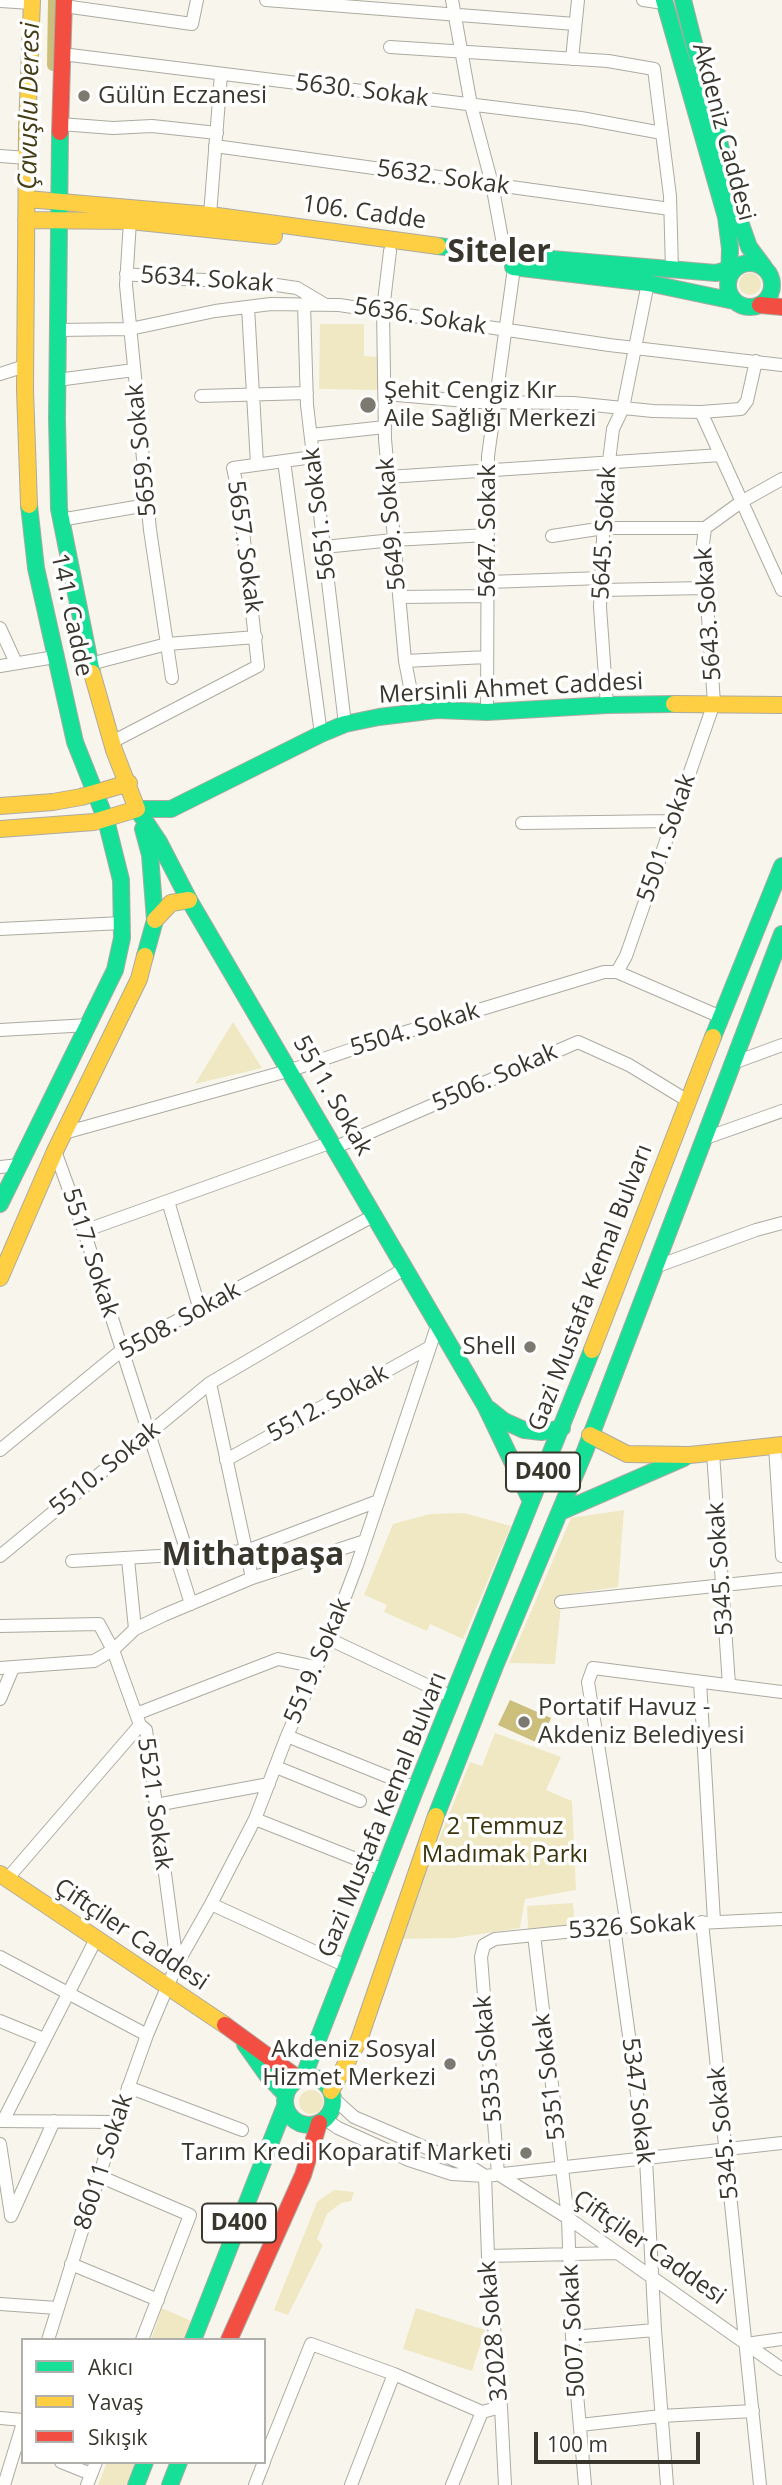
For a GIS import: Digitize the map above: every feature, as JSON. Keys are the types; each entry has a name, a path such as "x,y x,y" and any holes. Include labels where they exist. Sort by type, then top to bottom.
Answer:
{"main road":[{"name":"Akdeniz Caddesi","path":"683,0 738,216 749,247 772,273"},
{"path":"32,2 63,4"},
{"name":"141. Cadde","path":"0,1204 115,970 122,938 121,880 106,820 75,742 36,568 30,519 25,366 32,199 27,158 32,2"},
{"name":"Akdeniz Caddesi","path":"664,2 726,217 731,271"},
{"name":"141. Cadde","path":"63,4 57,380 60,520 90,664 112,742 137,809"},
{"name":"106. Cadde","path":"32,199 210,215 648,283 734,301"},
{"name":"106. Cadde","path":"31,220 130,221 390,251 510,261 716,273 731,271"},
{"path":"761,305 772,287 772,273 751,262 731,271 728,290 734,301 747,307 782,307"},
{"name":"Mersinli Ahmet Caddesi","path":"106,820 137,809 171,809 345,724 415,712 486,712 607,705 782,705"},
{"path":"0,806 53,802 129,783"},
{"path":"0,1278 55,1151 138,979 155,920 150,855 137,809"},
{"name":"5511. Sokak","path":"137,809 159,842 189,900 486,1407 531,1501"},
{"path":"159,842 171,809"},
{"path":"0,828 57,826 106,820"},
{"name":"Gazi Mustafa Kemal Bulvarı","path":"301,2078 562,1428 782,866"},
{"path":"155,920 171,903 189,900"},
{"name":"Gazi Mustafa Kemal Bulvarı","path":"332,2095 359,2040 425,1844 495,1666 560,1512 782,934"},
{"path":"486,1407 504,1421 524,1430 542,1432 562,1428"},
{"path":"590,1435 627,1454 690,1455 778,1446"},
{"path":"560,1512 690,1455"},
{"name":"Çiftçiler Caddesi","path":"4,1877 301,2078"},
{"path":"237,2033 286,2101 292,2119 298,2123 312,2125 322,2121 330,2113 332,2095 323,2081 301,2078 290,2086 286,2101"},
{"name":"D400","path":"193,2338 286,2101"},
{"name":"D400","path":"230,2338 303,2175 322,2121"},
{"path":"136,2485 144,2464"},
{"path":"170,2485 178,2464"}],"street":[{"path":"63,4 192,24 197,0"},
{"path":"266,0 575,24"},
{"name":"5647. Sokak","path":"452,0 471,105 510,261 505,330 494,402 488,470 486,712"},
{"path":"572,59 578,0"},
{"path":"643,0 664,2"},
{"path":"0,1 32,2"},
{"path":"390,47 608,61 654,69 670,209 672,270"},
{"name":"5630. Sokak","path":"62,54 580,118 662,133"},
{"path":"210,215 221,74"},
{"path":"60,124 114,128 152,126 216,133"},
{"name":"5632. Sokak","path":"215,146 670,209"},
{"path":"0,156 27,158"},
{"name":"5659. Sokak","path":"130,221 127,274 130,329 147,505 172,678"},
{"name":"5649. Sokak","path":"390,251 383,310 388,477 405,661 415,712"},
{"name":"5634. Sokak","path":"127,274 256,282 297,288 325,304"},
{"name":"5645. Sokak","path":"607,705 600,607 609,463 613,429 624,408 648,283"},
{"name":"5636. Sokak","path":"58,330 130,329 215,311 304,303 325,304 383,310 636,349 782,365"},
{"name":"5651. Sokak","path":"304,303 307,393 313,457 345,724"},
{"path":"248,307 257,464"},
{"path":"386,394 701,412 741,409 747,401 756,361"},
{"path":"0,374 25,366"},
{"path":"57,380 134,370"},
{"path":"201,396 307,393"},
{"path":"701,412 782,590"},
{"path":"311,435 386,427"},
{"path":"388,477 721,455"},
{"name":"5657. Sokak","path":"112,742 258,666 239,495 233,468 313,457"},
{"path":"284,461 321,734"},
{"path":"741,502 782,479"},
{"name":"5643. Sokak","path":"715,703 703,544 705,527 741,502"},
{"path":"60,520 147,505"},
{"path":"552,536 604,528 705,527"},
{"path":"324,547 393,540 488,536"},
{"path":"488,582 706,588"},
{"path":"399,597 488,596"},
{"path":"0,628 16,663"},
{"path":"90,664 167,644 256,637"},
{"path":"0,666 55,657"},
{"path":"405,661 487,657"},
{"name":"5501. Sokak","path":"617,972 626,956 715,703"},
{"path":"522,823 673,821"},
{"path":"0,929 122,923"},
{"name":"5504. Sokak","path":"64,1133 291,1070 578,979 604,972 617,972"},
{"path":"617,972 721,1017"},
{"path":"0,1030 89,1025"},
{"name":"5506. Sokak","path":"334,1145 578,1042 629,1065 688,1101"},
{"path":"733,1063 782,1045"},
{"path":"703,1139 782,1111"},
{"path":"84,1231 334,1145"},
{"name":"5517. Sokak","path":"55,1151 84,1231 148,1433 182,1555 191,1604"},
{"path":"0,1167 19,1165"},
{"path":"168,1200 200,1310"},
{"name":"5508. Sokak","path":"0,1450 122,1350 375,1215"},
{"path":"655,1267 782,1223"},
{"name":"5510. Sokak","path":"0,1556 210,1383 406,1268"},
{"name":"5519. Sokak","path":"167,1987 255,1819 329,1639 438,1323"},
{"name":"5512. Sokak","path":"226,1461 430,1347"},
{"path":"210,1383 252,1578"},
{"path":"778,1446 782,1556"},
{"name":"5345. Sokak","path":"713,1453 729,1685"},
{"path":"72,1561 246,1551 378,1501"},
{"path":"0,1699 6,1668 94,1661 113,1650 135,1629 191,1604 252,1578 365,1541"},
{"path":"128,1559 135,1629"},
{"path":"561,1602 782,1579"},
{"name":"5521. Sokak","path":"0,1626 99,1624 113,1650 138,1719 146,1730 177,1964"},
{"path":"329,1639 454,1698"},
{"path":"4,1877 138,1719 278,1659 316,1667"},
{"name":"5347 Sokak","path":"667,2485 646,2159 621,1926 588,1682 593,1668 700,1682"},
{"path":"700,1682 782,1692"},
{"name":"5345. Sokak","path":"700,1682 708,1921 726,2150 760,2485"},
{"path":"287,1736 416,1788"},
{"path":"276,1767 360,1801"},
{"path":"156,1805 269,1784"},
{"path":"255,1819 384,1870"},
{"path":"211,1904 346,1966"},
{"name":"5326 Sokak","path":"484,1945 495,1939 621,1926 782,1919"},
{"name":"5351 Sokak","path":"534,1935 568,2218"},
{"path":"96,1939 2,2121 116,2122"},
{"name":"5353 Sokak","path":"484,1945 481,1957 492,2175"},
{"path":"0,1957 148,2035"},
{"name":"86011 Sokak","path":"49,2338 116,2122 167,1987"},
{"path":"0,2021 44,2039"},
{"path":"128,2087 242,2130"},
{"name":"Çiftçiler Caddesi","path":"332,2095 355,2117 492,2175 568,2218 782,2369"},
{"path":"0,2144 11,2216 54,2121"},
{"name":"Çiftçiler Caddesi","path":"322,2121 409,2160 452,2174 492,2175"},
{"path":"492,2175 782,2143"},
{"name":"32028 Sokak","path":"492,2175 488,2256 505,2485"},
{"path":"99,2176 190,2215 143,2338"},
{"name":"5007. Sokak","path":"568,2218 572,2337 585,2485"},
{"path":"488,2256 617,2253"},
{"path":"71,2264 158,2300"},
{"path":"0,2304 57,2308"},
{"path":"572,2337 655,2330"},
{"path":"746,2344 782,2339"},
{"path":"266,2457 311,2344 394,2374 482,2412 501,2407"},
{"path":"351,2485 394,2374"},
{"path":"580,2425 661,2416 753,2411"},
{"path":"452,2485 482,2412"},
{"path":"0,2418 21,2421"},
{"path":"4,2485 5,2466 20,2446"},
{"path":"66,2464 91,2474"},
{"path":"255,2485 263,2464"}],"green space":[{"path":"750,273 758,276 761,284 758,292 750,295 742,292 739,284 742,276"},
{"path":"320,324 364,324 364,356 380,357 380,390 319,389"},
{"path":"233,1022 262,1068 195,1084"},
{"path":"624,1510 618,1587 562,1595 555,1664 509,1663 571,1518"},
{"path":"464,1513 511,1526 463,1639 430,1624 427,1631 384,1612 387,1605 364,1595 393,1524 430,1514"},
{"name":"2 Temmuz Madımak Parkı","path":"495,1733 561,1757 546,1790 572,1801 576,1890 525,1899 520,1928 454,1938 399,1939 470,1762 482,1766"},
{"path":"573,1903 575,1925 528,1929 527,1906"},
{"path":"311,2090 319,2094 323,2102 319,2110 311,2114 303,2110 299,2102 303,2094"},
{"path":"334,2190 354,2192 351,2201 341,2203 327,2214 317,2239 323,2245 288,2315 274,2310 317,2202"},
{"path":"162,2308 191,2321 185,2338 152,2338"},
{"path":"416,2308 485,2330 472,2371 403,2349"},
{"path":"106,2464 134,2464 126,2485 98,2485"}],"shaded area":[{"name":"Portatif Havuz - Akdeniz Belediyesi","path":"510,1700 551,1718 540,1744 498,1725"}],"waterway":[{"name":"Çavuşlu Deresi","path":"53,65 54,0"}],"traffic: fast":[{"path":"664,0 726,217 730,249 729,278"},
{"path":"683,0 738,216 749,247 764,267"},
{"path":"60,132 57,419 59,509 92,673"},
{"path":"438,246 505,255 716,273 737,267"},
{"path":"750,263 759,264 766,269 771,276 772,285 771,294 766,301 759,306 750,307 741,306 734,301 729,294 728,285 729,276 734,269 741,264 750,263"},
{"path":"513,267 648,283 734,301"},
{"path":"0,1204 115,970 122,938 121,880 106,820 75,742 36,568 29,505"},
{"path":"137,809 171,809 321,734 345,724 379,717 437,710 487,712 674,704"},
{"path":"137,809 159,842 189,900 486,1407 531,1501"},
{"path":"143,829 150,855 155,920 145,956"},
{"path":"713,1037 782,866"},
{"path":"436,1816 585,1451 782,934"},
{"path":"303,2078 592,1350"},
{"path":"489,1409 504,1421 524,1430 542,1432 562,1428"},
{"path":"560,1512 684,1458"},
{"path":"245,2044 267,2075 286,2095"},
{"path":"309,2077 326,2084 333,2101 326,2118 309,2125 292,2118 285,2101 292,2084 309,2077"},
{"path":"194,2338 285,2106"},
{"path":"136,2485 144,2464"},
{"path":"170,2485 178,2464"}],"traffic: slow":[{"path":"29,505 25,390 27,129 32,0"},
{"path":"27,199 210,215 438,246"},
{"path":"26,220 130,221 274,236"},
{"path":"0,829 94,822 137,809 114,750 92,673"},
{"path":"674,704 782,705"},
{"path":"0,806 53,802 129,783"},
{"path":"155,920 171,903 189,900"},
{"path":"0,1278 55,1151 139,979 145,956"},
{"path":"592,1350 713,1037"},
{"path":"590,1435 627,1454 690,1455 782,1445"},
{"path":"331,2091 359,2040 436,1816"},
{"path":"0,1874 225,2025"}],"traffic: jam":[{"path":"60,132 64,0"},
{"path":"760,305 782,307"},
{"path":"225,2025 299,2079"},
{"path":"230,2338 303,2175 319,2123"}],"place":[{"name":"Gülün Eczanesi","path":"84,96"},
{"name":"Şehit Cengiz Kır Aile Sağlığı Merkezi","path":"368,405"},
{"name":"Shell","path":"530,1347"},
{"name":"Portatif Havuz - Akdeniz Belediyesi","path":"524,1722"},
{"name":"Akdeniz Sosyal Hizmet Merkezi","path":"450,2064"},
{"name":"Tarım Kredi Koparatif Marketi","path":"526,2153"}],"district":[{"name":"Siteler","path":"499,253"},
{"name":"Mithatpaşa","path":"253,1556"}]}
